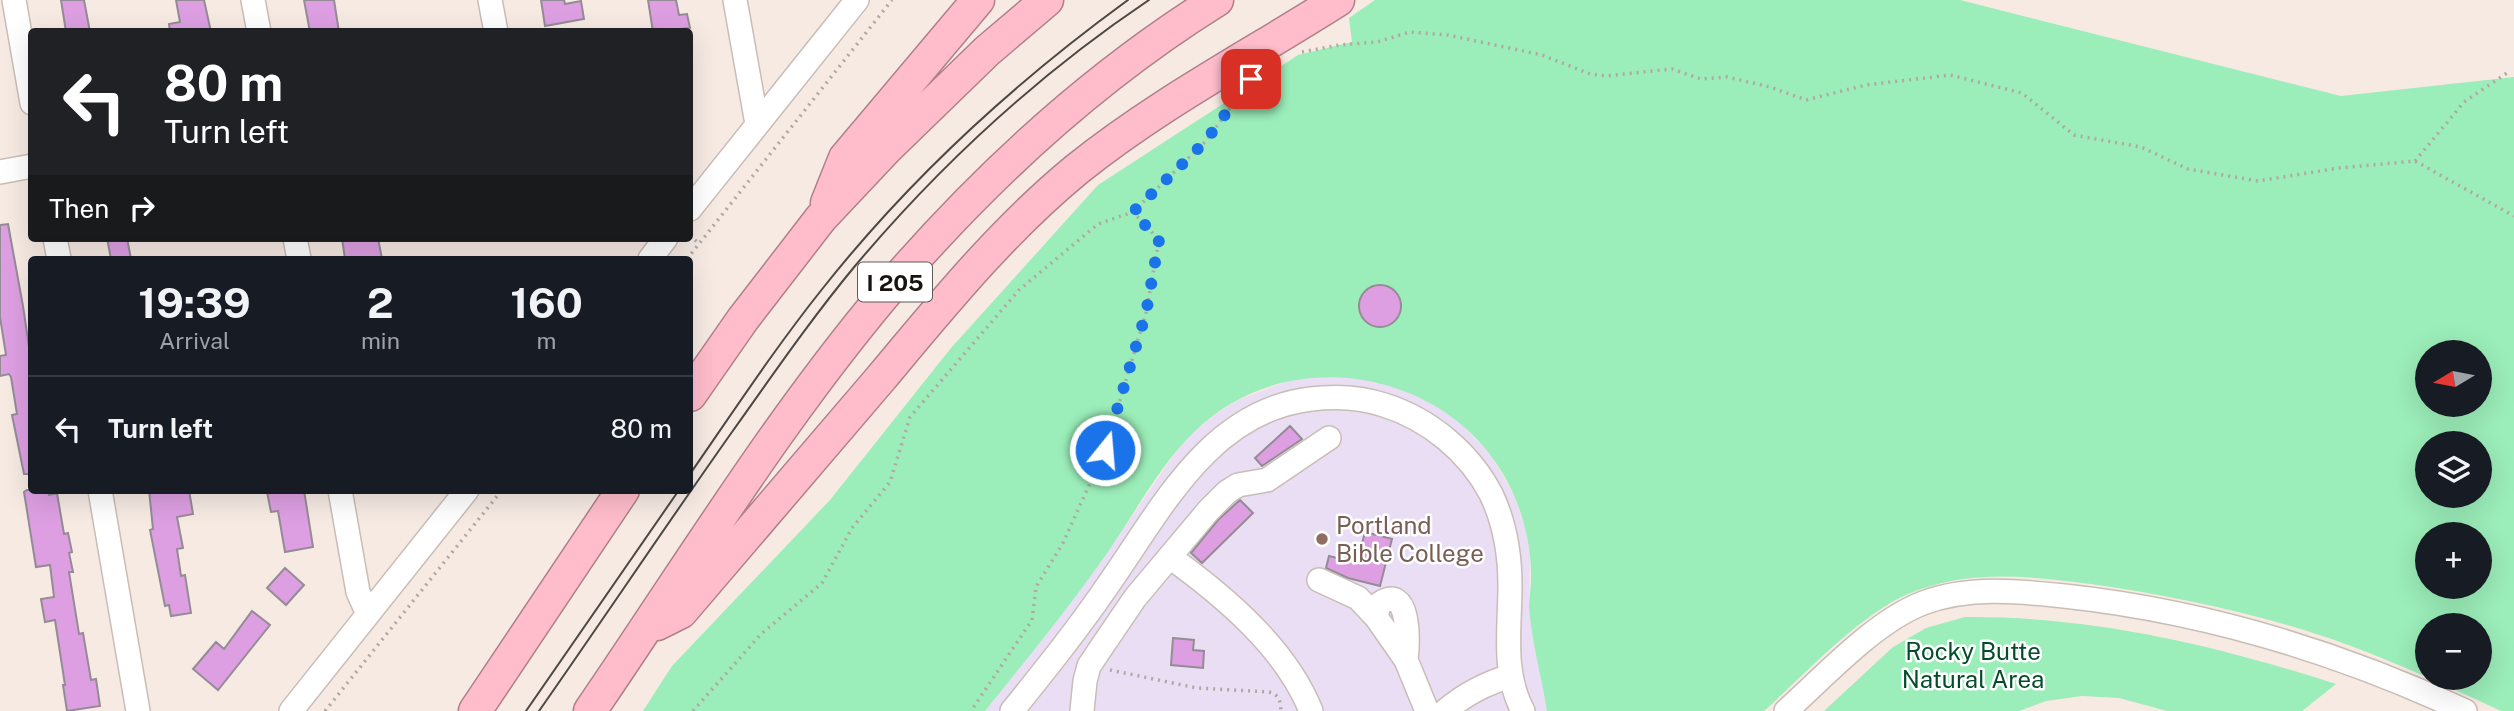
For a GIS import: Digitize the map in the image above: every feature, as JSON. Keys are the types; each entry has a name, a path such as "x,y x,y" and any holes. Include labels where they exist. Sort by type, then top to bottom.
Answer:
{"highway":[{"path":"821,218 845,158 978,0"},
{"path":"693,391 743,319 821,218 886,149 968,69 1047,0"},
{"name":"I 205","path":"590,711 787,422 905,271 970,200 1056,119 1141,51 1217,0"},
{"path":"644,631 681,612 934,312 1037,205 1075,171 1150,115 1338,0"},
{"path":"475,711 620,494"}],"street":[{"path":"14,0 28,80"},
{"path":"253,0 258,28"},
{"path":"490,0 495,28"},
{"path":"735,0 757,124"},
{"path":"693,205 858,0"},
{"path":"0,172 28,167"},
{"path":"652,256 663,242"},
{"path":"1012,711 1073,634 1175,489 1205,452 1234,428 1258,414 1284,404 1338,397 1373,401 1409,415 1441,435 1477,471 1497,508 1507,545 1510,587 1508,659 1516,696 1523,711"},
{"path":"1082,711 1084,681 1092,663 1135,598 1208,511 1238,485 1267,480 1279,474 1329,438"},
{"path":"101,494 138,711"},
{"path":"341,494 358,592 368,614"},
{"path":"291,711 464,494"},
{"path":"1170,557 1218,594 1266,642 1294,675 1311,711"},
{"path":"1320,580 1358,598 1376,617 1406,660 1427,711"},
{"path":"1786,711 1894,618 1933,600 1982,591 2089,598 2154,608 2230,625 2332,656 2465,711"},
{"path":"1445,711 1490,682 1511,676"}],"path":[{"path":"689,256 892,0"},
{"path":"1293,53 1377,42 1410,32 1448,35 1542,55 1590,74 1607,76 1672,69 1701,79 1727,77 1749,82 1806,100 1866,85 1950,75 2022,93 2074,135 2141,147 2188,169 2258,181 2339,168 2415,161 2514,216"},
{"path":"2415,161 2464,102 2507,73"},
{"path":"693,711 761,634 822,583 852,528 890,482 910,417 1018,290 1098,224 1133,212 1205,142 1251,79"},
{"path":"971,711 1032,620 1036,587 1063,543 1105,450 1146,313 1159,240 1133,212"},
{"path":"693,238 699,244"},
{"path":"325,711 499,494"},
{"path":"1092,663 1197,688 1269,692 1279,698 1281,711"}],"shaded area":[{"name":"Portland Bible College","path":"1350,376 1408,391 1457,420 1490,454 1513,493 1525,526 1530,553 1529,607 1547,711 985,711 1104,557 1178,449 1195,431 1215,414 1240,399 1292,380"}],"green space":[{"path":"1375,0 1960,0 2341,96 2514,77 2514,711 2501,711 2455,690 2492,690 2492,613 2415,613 2415,672 2354,647 2251,615 2118,588 2045,579 1998,577 1930,586 1889,604 1851,631 1764,711 1547,711 1530,619 1531,569 1527,536 1513,493 1488,451 1454,419 1414,395 1369,381 1323,377 1277,384 1233,402 1194,432 1158,476 1076,596 985,711 643,711 672,666 830,500 951,348 1098,185 1298,55 1352,42 1349,18"},
{"name":"Rocky Butte Natural Area","path":"1965,617 2012,618 2106,627 2199,645 2336,684 2302,711 2167,711 2119,698 2082,696 2046,701 2019,711 1824,711 1893,647 1926,628"}],"building":[{"path":"61,0 84,0 89,28 65,28"},
{"path":"176,0 204,0 210,28 170,28 169,24 180,22"},
{"path":"304,0 334,0 338,28 309,28"},
{"path":"541,0 564,0 565,4 581,1 584,19 545,26"},
{"path":"648,0 676,0 679,15 687,14 690,28 652,28"},
{"path":"8,224 28,340 28,474 24,474 12,415 17,414 11,377 9,374 0,376 0,356 6,355 0,317 0,225"},
{"path":"108,242 128,242 130,256 110,256"},
{"path":"343,242 379,242 381,256 345,256"},
{"path":"1380,285 1395,291 1401,306 1395,321 1380,327 1365,321 1359,306 1365,291"},
{"path":"1290,426 1302,439 1262,466 1255,458"},
{"path":"28,490 28,494 57,494 64,534 68,533 72,552 69,553 73,572 69,572 79,634 83,633 91,680 96,679 100,706 67,711 55,620 45,622 41,599 54,597 50,565 36,567 24,492"},
{"path":"149,494 190,494 193,514 177,517 183,548 177,549 181,576 185,575 191,613 171,616 169,605 165,606 150,530 153,529"},
{"path":"267,494 305,494 313,547 285,552 278,511 271,512"},
{"path":"1240,500 1253,513 1202,563 1191,553 1218,520"},
{"path":"1365,532 1392,539 1380,586 1348,578 1326,568 1329,556 1345,560 1348,548 1360,551"},
{"path":"285,568 304,585 286,605 267,588"},
{"path":"252,611 270,625 218,690 193,669 216,642 224,649"},
{"path":"1173,638 1194,640 1193,650 1204,651 1203,668 1171,665"}],"tram line":[{"path":"693,470 805,311 892,208 928,170 1005,98 1128,0"},
{"path":"693,488 807,327 855,266 921,192 1030,90 1149,0"},
{"path":"526,711 676,494"},
{"path":"539,711 689,494"}],"place":[{"name":"Portland Bible College","path":"1322,539"}],"route":[{"path":"1105,450 1146,313 1159,240 1133,212 1205,142 1251,79"}]}
